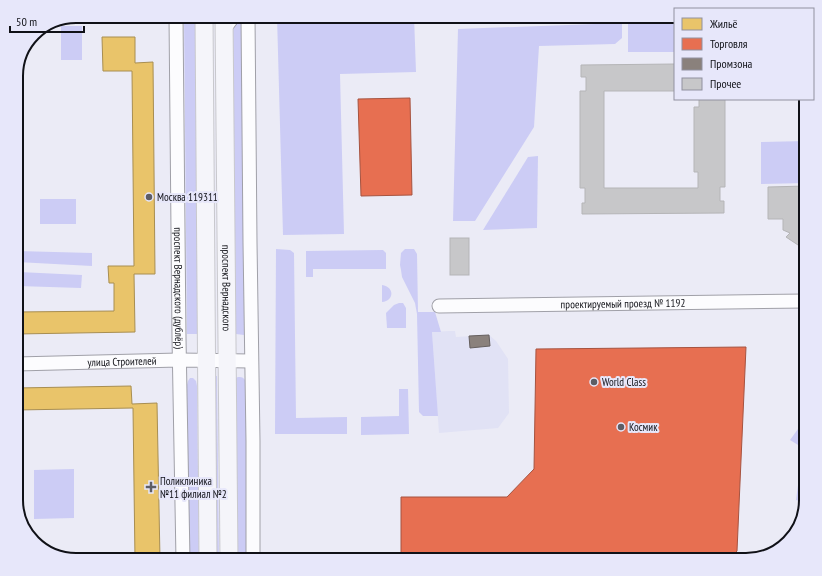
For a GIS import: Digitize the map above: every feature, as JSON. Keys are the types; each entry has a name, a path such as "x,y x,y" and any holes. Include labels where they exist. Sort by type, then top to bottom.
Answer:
{"main road":[{"name":"проспект Вернадского","path":"204,23 208,553"},
{"name":"проспект Вернадского","path":"227,23 227,361 229,553"}],"street":[{"name":"проспект Вернадского (дублёр)","path":"176,23 179,360 183,553"},
{"path":"248,23 253,553"},
{"name":"проектируемый проезд № 1192","path":"440,306 799,301"},
{"name":"улица Строителей","path":"23,364 179,360 251,361"}],"shaded area":[{"path":"184,23 195,23 198,334 187,334"},
{"path":"236,23 242,23 243,25 244,335 236,334 233,26"},
{"path":"277,23 414,23 416,72 340,74 344,234 283,235"},
{"path":"622,23 622,38 615,44 539,46 534,127 475,221 453,221 458,29"},
{"path":"628,23 674,23 674,52 628,52"},
{"path":"61,26 82,26 82,60 61,60"},
{"path":"799,141 799,183 761,184 761,142"},
{"path":"538,156 537,228 483,230 528,157"},
{"path":"40,199 76,199 76,224 40,224"},
{"path":"276,249 290,250 294,253 296,418 347,417 347,434 275,434"},
{"path":"405,249 414,249 417,254 418,312 435,312 441,332 432,332 438,416 423,416 419,412 417,314 415,303 402,277 400,265 401,253"},
{"path":"383,250 386,253 386,269 313,269 313,277 306,277 306,251"},
{"path":"23,251 92,253 92,266 23,262"},
{"path":"23,272 82,275 81,288 23,286"},
{"path":"382,285 389,288 391,291 391,297 382,302"},
{"path":"403,303 406,308 406,328 387,328 386,313 394,305"},
{"path":"455,331 456,337 489,335 496,341 508,359 509,413 498,428 439,433 432,332"},
{"path":"213,376 217,376 219,553 216,553"},
{"path":"241,377 246,382 248,553 238,553 236,378"},
{"path":"190,378 193,378 196,381 197,386 199,553 189,553 188,381"},
{"path":"399,389 408,389 409,434 361,435 361,417 399,416"},
{"path":"799,428 799,446 790,440"},
{"path":"74,469 74,518 34,519 34,470"},
{"path":"799,478 799,501 796,500"}],"building: Жильё":[{"path":"102,37 135,37 135,63 153,62 155,274 134,274 135,332 23,334 23,312 114,311 114,283 109,283 108,266 134,266 132,71 103,71"},
{"path":"131,386 132,404 157,403 160,553 135,553 133,408 23,410 23,388"}],"building: Торговля":[{"path":"410,98 412,195 361,196 358,99"},
{"path":"746,347 737,551 735,553 401,553 401,497 507,497 534,469 536,349"}],"building: Промзона":[{"path":"489,335 490,346 470,348 469,336"}],"building: Прочее":[{"path":"674,64 674,91 604,91 604,188 698,188 698,172 694,172 694,107 699,107 699,100 725,100 725,187 720,187 720,201 724,201 724,213 582,214 582,203 585,203 585,188 580,188 580,91 586,91 586,77 581,77 581,65"},
{"path":"799,186 798,245 786,237 790,233 783,230 783,219 768,219 768,187"},
{"path":"450,238 469,238 469,275 450,275"}],"place":[{"name":"Москва 119311","path":"149,197"},
{"name":"World Class","path":"594,382"},
{"name":"Космик","path":"621,427"},
{"name":"Поликлиника №11 филиал №2","path":"151,487"}]}
